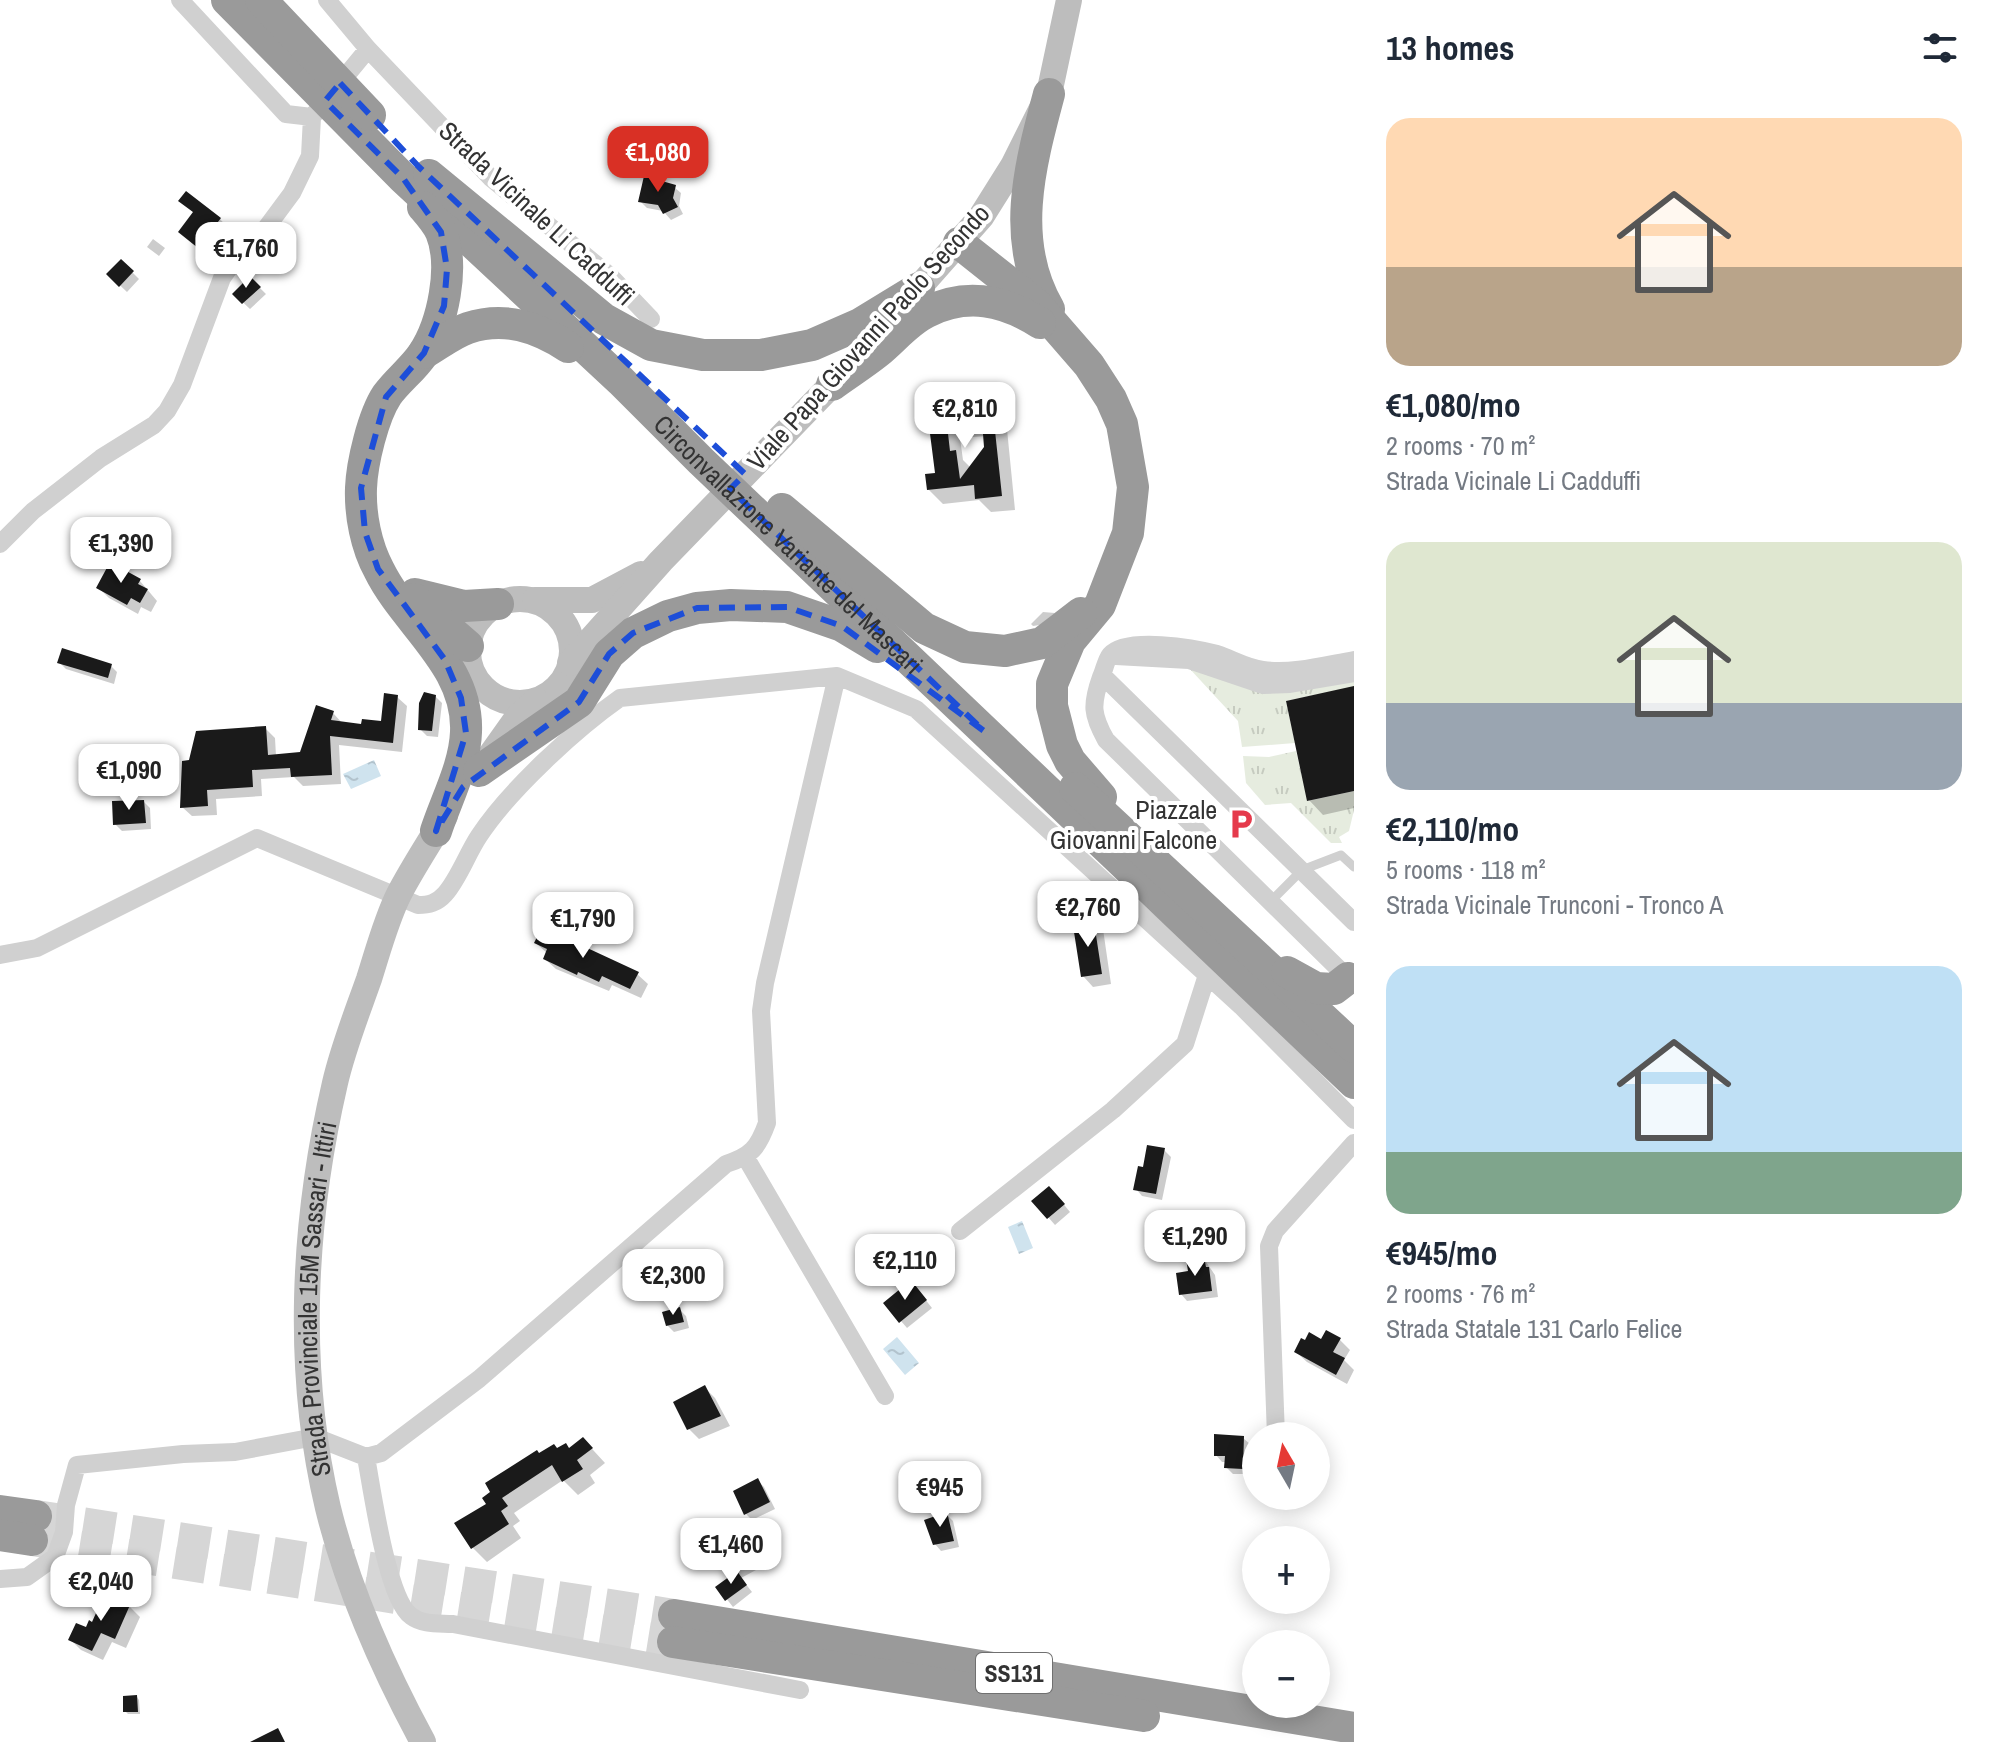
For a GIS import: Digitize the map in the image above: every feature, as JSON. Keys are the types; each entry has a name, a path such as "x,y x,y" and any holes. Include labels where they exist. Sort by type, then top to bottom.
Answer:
{"highway":[{"name":"Circonvallazione Variante del Mascari","path":"227,0 314,73"},
{"name":"Circonvallazione Variante del Mascari","path":"261,0 314,73 332,107 411,172 776,518 994,713 1354,1047"},
{"path":"1049,94 1027,193 1027,251 1038,290 1072,346"},
{"name":"Circonvallazione Variante del Mascari","path":"411,172 621,381 708,454"},
{"path":"411,172 604,319 651,345 703,355 761,355 812,345 860,324 919,288"},
{"path":"411,172 441,232 447,269 444,306 424,353 386,397 370,440 361,488 365,532 378,569 394,595 445,660 461,698 466,733 459,767 436,831"},
{"path":"959,243 1036,304 1089,365 1117,412 1131,468 1132,503 1128,533 1100,605 1070,641 1059,665 1052,684 1052,706 1070,761 1196,898"},
{"path":"832,385 880,351 925,312 962,302 995,302 1013,307 1072,346"},
{"path":"424,353 466,328 498,322 532,327 621,381"},
{"name":"Circonvallazione Variante del Mascari","path":"776,518 984,731 1354,1083"},
{"path":"776,518 924,628 965,647 1005,651 1042,643 1074,619 1107,585"},
{"path":"365,532 403,589 471,662"},
{"path":"403,589 424,598 464,606 498,604"},
{"path":"471,779 579,702 609,654 633,633 668,616 697,608 731,605 787,607 842,626 876,646 984,731"},
{"path":"1257,954 1316,988 1334,989 1351,981"},
{"path":"0,1511 34,1528 0,1535"},
{"name":"SS131","path":"1309,1742 673,1629 1354,1728"}],"main road":[{"name":"Viale Papa Giovanni Paolo Secondo","path":"570,663 661,561 832,385 959,243 997,192 1049,94 1069,0"},
{"name":"Viale Papa Giovanni Paolo Secondo","path":"530,600 592,600 629,582 661,561"},
{"path":"397,896 471,779 517,718 558,687 570,663 572,652 567,629 552,610 530,600 498,604 480,617 470,636 479,737 471,779"},
{"path":"471,662 488,692 516,703 536,701"},
{"name":"Strada Provinciale 15M Sassari - Ittiri","path":"397,896 335,1081 321,1166 307,1297 307,1358 315,1437 329,1509 363,1617 395,1691 423,1742"}],"street":[{"path":"180,0 286,114 332,107"},
{"name":"Strada Vicinale Li Cadduffi","path":"327,0 368,49 491,178 610,276 651,319"},
{"path":"0,544 33,511 101,458 154,425 167,411 182,385 222,278 236,258 255,243 292,193 332,107 368,49"},
{"path":"1351,981 1106,740 1096,722 1093,699 1109,656 1120,648 1179,647 1218,655 1262,670 1287,671 1354,660"},
{"path":"1109,656 1189,660 1263,685 1290,684 1354,673"},
{"path":"1102,675 1354,922"},
{"path":"0,1579 27,1577 55,1557 64,1532 66,1505 77,1465 183,1454 231,1453 315,1437 366,1457 381,1453 479,1379 726,1164 746,1158 762,1138 767,1123 761,1011 765,983 837,676"},
{"path":"0,955 37,948 257,838 418,905 431,905 445,894 480,834 515,793 594,716 620,698 837,676 916,709 1207,975 1354,1120"},
{"path":"960,1231 1113,1110 1185,1044 1207,975"},
{"path":"1275,1422 1269,1246 1275,1231 1354,1143"},
{"path":"746,1158 885,1396"},
{"path":"366,1457 393,1587 409,1615 427,1623 461,1626 800,1690"}],"lane":[{"path":"1271,901 1302,870 1341,855 1354,867"}],"highlighted area":[{"path":"340,83 419,167 745,474 730,489 984,731 842,626 787,607 697,608 633,633 609,654 579,702 463,787 436,831 466,733 461,698 445,660 378,569 365,532 361,488 386,397 424,353 444,306 447,269 441,232 403,178 325,101"}],"green space":[{"path":"1189,668 1354,676 1354,687 1286,701 1295,743 1242,747 1238,721"},
{"path":"1296,751 1308,801 1354,791 1349,831 1339,837 1342,843 1331,843 1291,803 1265,805 1246,783 1243,756 1269,757"}],"water":[{"path":"374,760 381,776 351,789 343,774"},
{"path":"1022,1221 1033,1248 1019,1254 1008,1227"},
{"path":"897,1337 919,1363 905,1375 883,1349"}],"building":[{"path":"644,176 676,185 673,198 678,207 663,214 658,205 638,202"},
{"path":"186,191 221,218 198,248 178,232 193,212 178,201"},
{"path":"121,259 134,271 119,287 106,274"},
{"path":"250,276 261,287 242,304 232,294"},
{"path":"992,403 1002,496 975,499 974,485 927,490 925,474 935,473 927,410","holes":["982,421 984,447 960,479 956,450 950,451 947,425"]},
{"path":"110,562 141,579 138,584 148,589 140,603 131,598 127,605 96,588"},
{"path":"62,648 112,664 108,678 57,663"},
{"path":"1354,686 1354,791 1307,801 1286,701"},
{"path":"424,692 436,695 432,731 418,730 419,703"},
{"path":"384,693 398,695 393,743 330,736 332,775 291,777 290,768 252,770 253,787 207,790 208,806 180,808 182,761 189,760 196,731 266,726 268,755 300,752 316,705 334,711 331,720 361,724 362,719 381,721"},
{"path":"144,800 146,823 113,825 112,801"},
{"path":"1093,916 1102,974 1081,977 1074,932 1082,931 1080,918"},
{"path":"542,927 639,972 630,989 602,976 599,982 578,972 577,975 543,959 547,949 534,943"},
{"path":"1147,1145 1165,1148 1156,1194 1133,1190 1138,1166 1143,1167"},
{"path":"1049,1186 1065,1204 1047,1219 1031,1201"},
{"path":"1204,1257 1206,1267 1209,1267 1212,1291 1179,1295 1176,1273 1188,1271 1186,1259"},
{"path":"911,1280 927,1300 899,1323 883,1303"},
{"path":"680,1307 684,1322 666,1326 662,1312"},
{"path":"1326,1330 1341,1338 1333,1352 1345,1358 1336,1375 1294,1352 1301,1338 1305,1340 1309,1332 1321,1339"},
{"path":"705,1385 721,1416 687,1430 673,1402"},
{"path":"1214,1434 1242,1436 1242,1469 1224,1468 1225,1456 1214,1456"},
{"path":"583,1437 593,1448 577,1460 583,1469 562,1482 552,1465 502,1498 508,1506 501,1511 509,1524 471,1549 454,1523 486,1504 482,1498 490,1492 485,1483 537,1450 539,1453 554,1444 557,1448 566,1443 569,1448"},
{"path":"758,1478 770,1502 744,1515 733,1491"},
{"path":"947,1512 954,1541 933,1545 924,1520"},
{"path":"766,1542 772,1552 731,1574 724,1564"},
{"path":"737,1571 747,1585 725,1601 715,1587"},
{"path":"105,1593 130,1605 115,1639 101,1633 92,1651 68,1640 76,1623 86,1627 89,1620 92,1622"},
{"path":"137,1695 138,1712 123,1712 123,1696"},
{"path":"278,1728 285,1742 250,1742"}],"tunnel":[{"path":"36,1516 674,1615"},
{"path":"32,1540 673,1642"}],"place":[{"name":"Piazzale Giovanni Falcone","path":"1241,824"}]}
